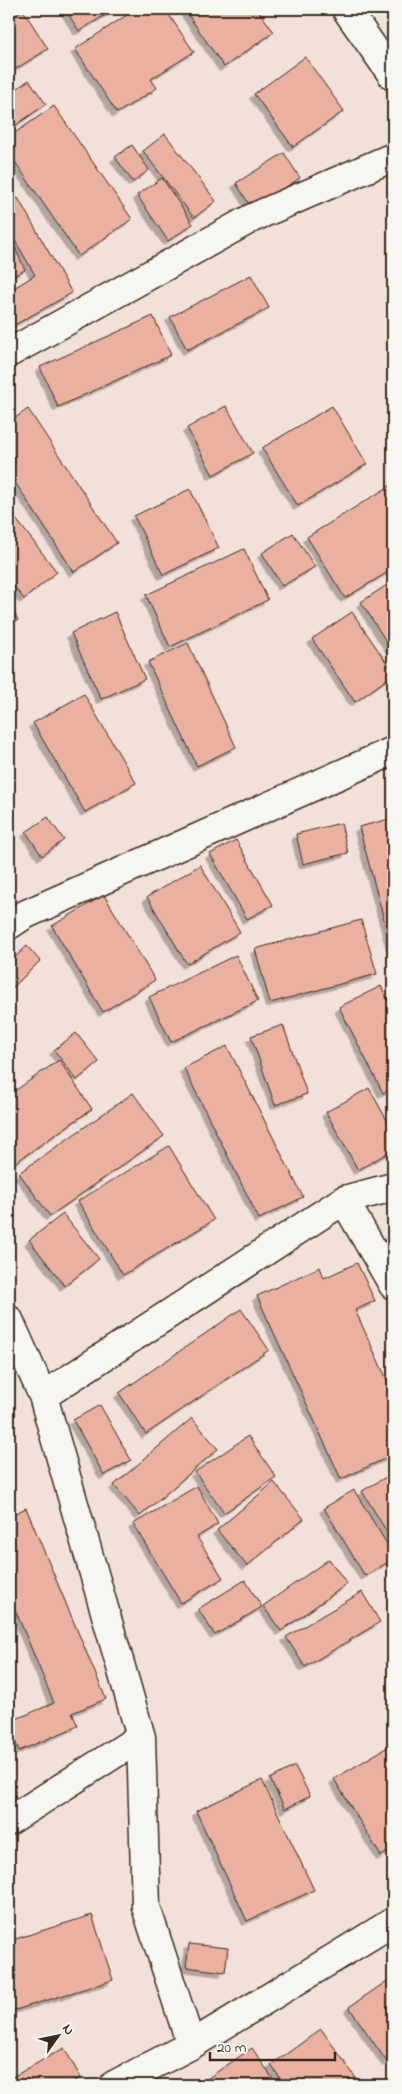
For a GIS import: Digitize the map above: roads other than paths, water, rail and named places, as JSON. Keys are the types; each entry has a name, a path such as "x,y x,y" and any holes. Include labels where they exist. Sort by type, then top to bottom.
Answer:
{"street":[{"path":"346,9 393,76"},
{"path":"9,352 252,218 393,157"},
{"path":"9,925 24,915 393,751"},
{"path":"43,1396 344,1200 393,1186"},
{"path":"344,1200 393,1285"},
{"path":"9,1320 43,1396 141,1737 146,1907 191,2045"},
{"path":"9,1821 141,1737"},
{"path":"114,2085 191,2045 393,1922"}]}
